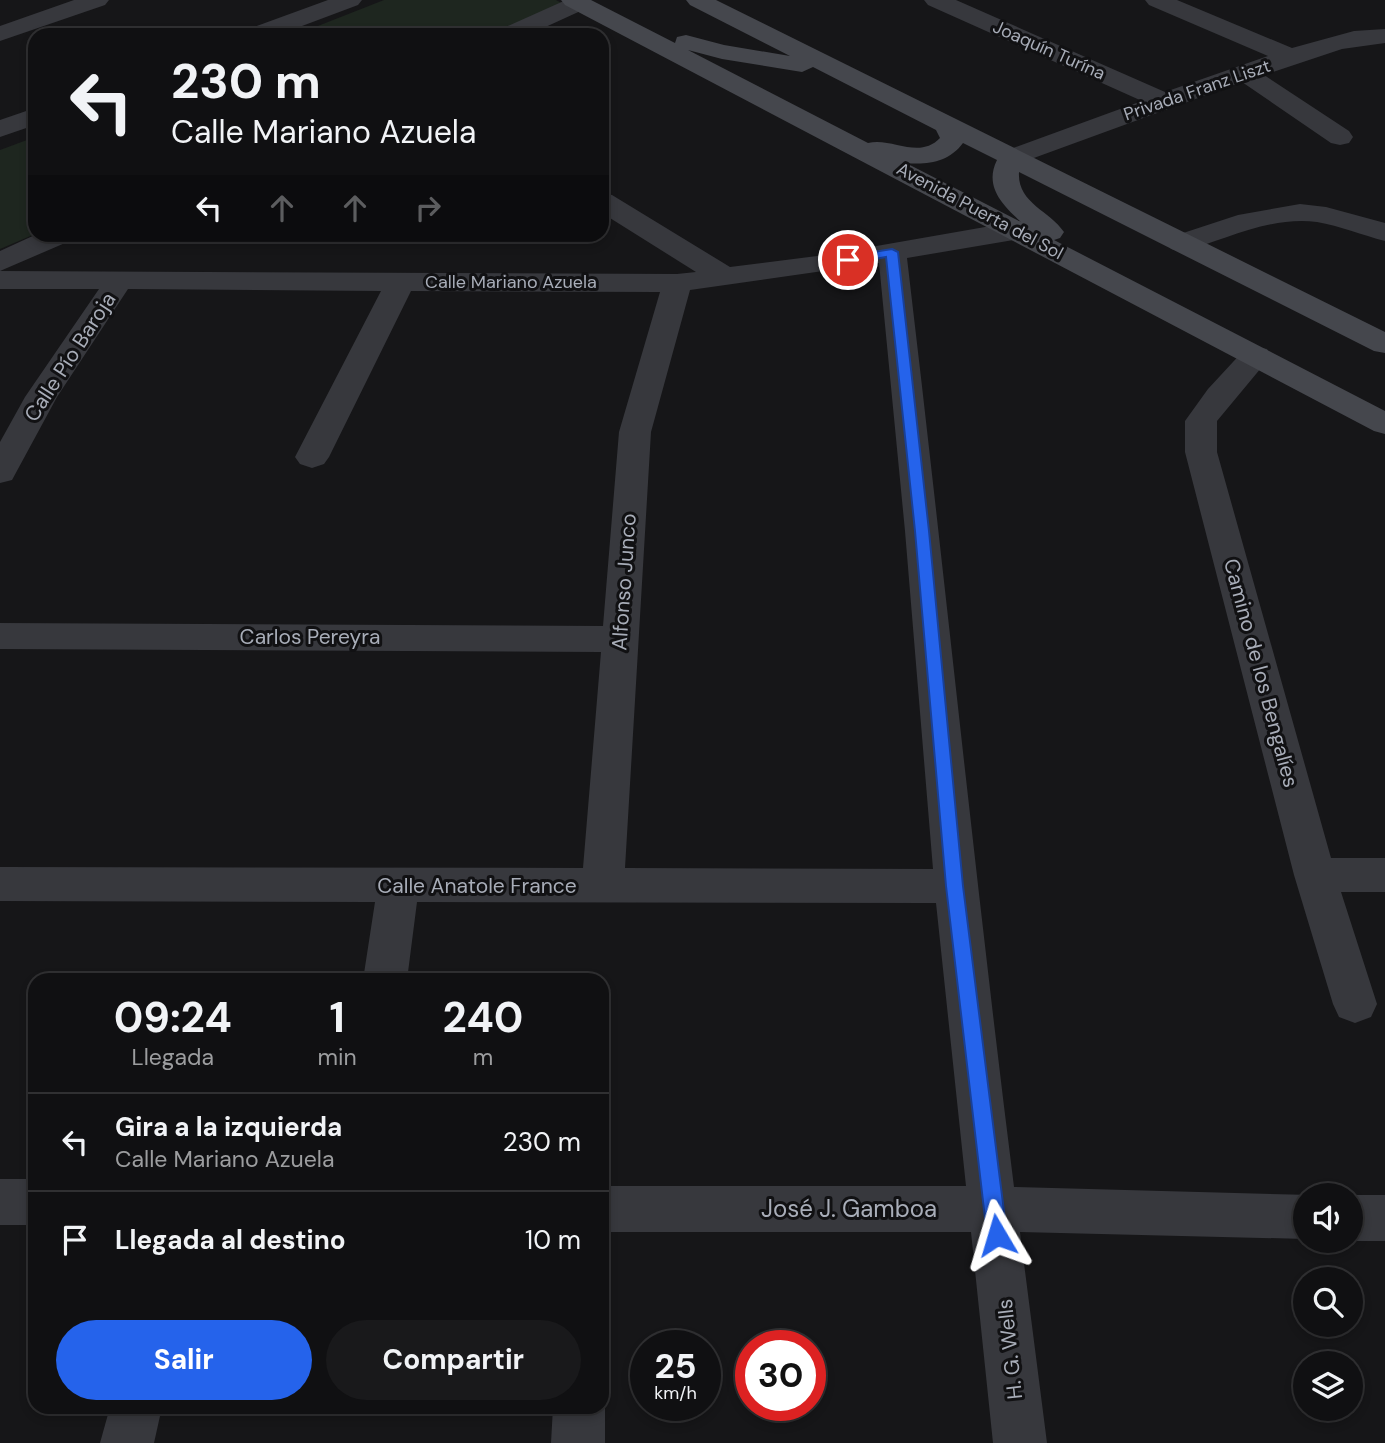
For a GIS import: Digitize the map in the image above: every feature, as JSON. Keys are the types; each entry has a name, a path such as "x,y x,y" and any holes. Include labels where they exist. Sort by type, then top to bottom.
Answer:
{"main road":[{"path":"607,0 702,48 838,71"},
{"path":"698,0 1385,344"},
{"name":"Avenida Puerta del Sol","path":"579,1 1385,424"},
{"path":"739,86 739,76 744,69 765,59"},
{"path":"844,141 897,154 939,153 949,147 953,138 948,126"},
{"path":"1012,158 1004,169 1003,179 1009,193 1024,210 1111,280"}],"street":[{"path":"0,34 97,0"},
{"name":"Joaquín Turína","path":"936,0 1163,101"},
{"path":"1157,0 1291,57"},
{"path":"272,28 339,1"},
{"path":"523,28 579,1"},
{"name":"Privada Franz Liszt","path":"1012,158 1163,101 1291,57 1362,37 1385,36"},
{"path":"1245,73 1340,137"},
{"path":"0,129 28,119"},
{"path":"609,205 725,277"},
{"path":"1181,243 1263,218 1294,213 1316,214 1385,232"},
{"name":"Calle Mariano Azuela","path":"0,281 677,283 892,252 1018,230"},
{"path":"0,262 44,242"},
{"name":"H. G. Wells","path":"892,252 955,886 1020,1443"},
{"name":"Calle Pío Baroja","path":"0,471 41,397 120,280"},
{"path":"312,457 401,281"},
{"name":"Alfonso Junco","path":"603,886 635,432 677,283"},
{"name":"Camino de los Bengalíes","path":"1256,356 1219,396 1201,421 1201,452 1315,875 1356,1004"},
{"name":"Carlos Pereyra","path":"0,636 620,639"},
{"path":"1315,875 1385,875"},
{"name":"Calle Anatole France","path":"0,884 398,887 955,886"},
{"path":"386,973 398,887"},
{"path":"0,1202 28,1202"},
{"name":"José J. Gamboa","path":"609,1209 994,1209 1293,1216"},
{"path":"1363,1217 1385,1218"},
{"path":"127,1443 134,1414"},
{"path":"578,1443 579,1414"}],"shaded area":[{"path":"384,0 556,0 565,5 511,28 313,28"},
{"path":"28,140 28,237 0,249 0,150"}],"route":[{"path":"848,260 892,252 922,531 955,886 997,1235"}]}
